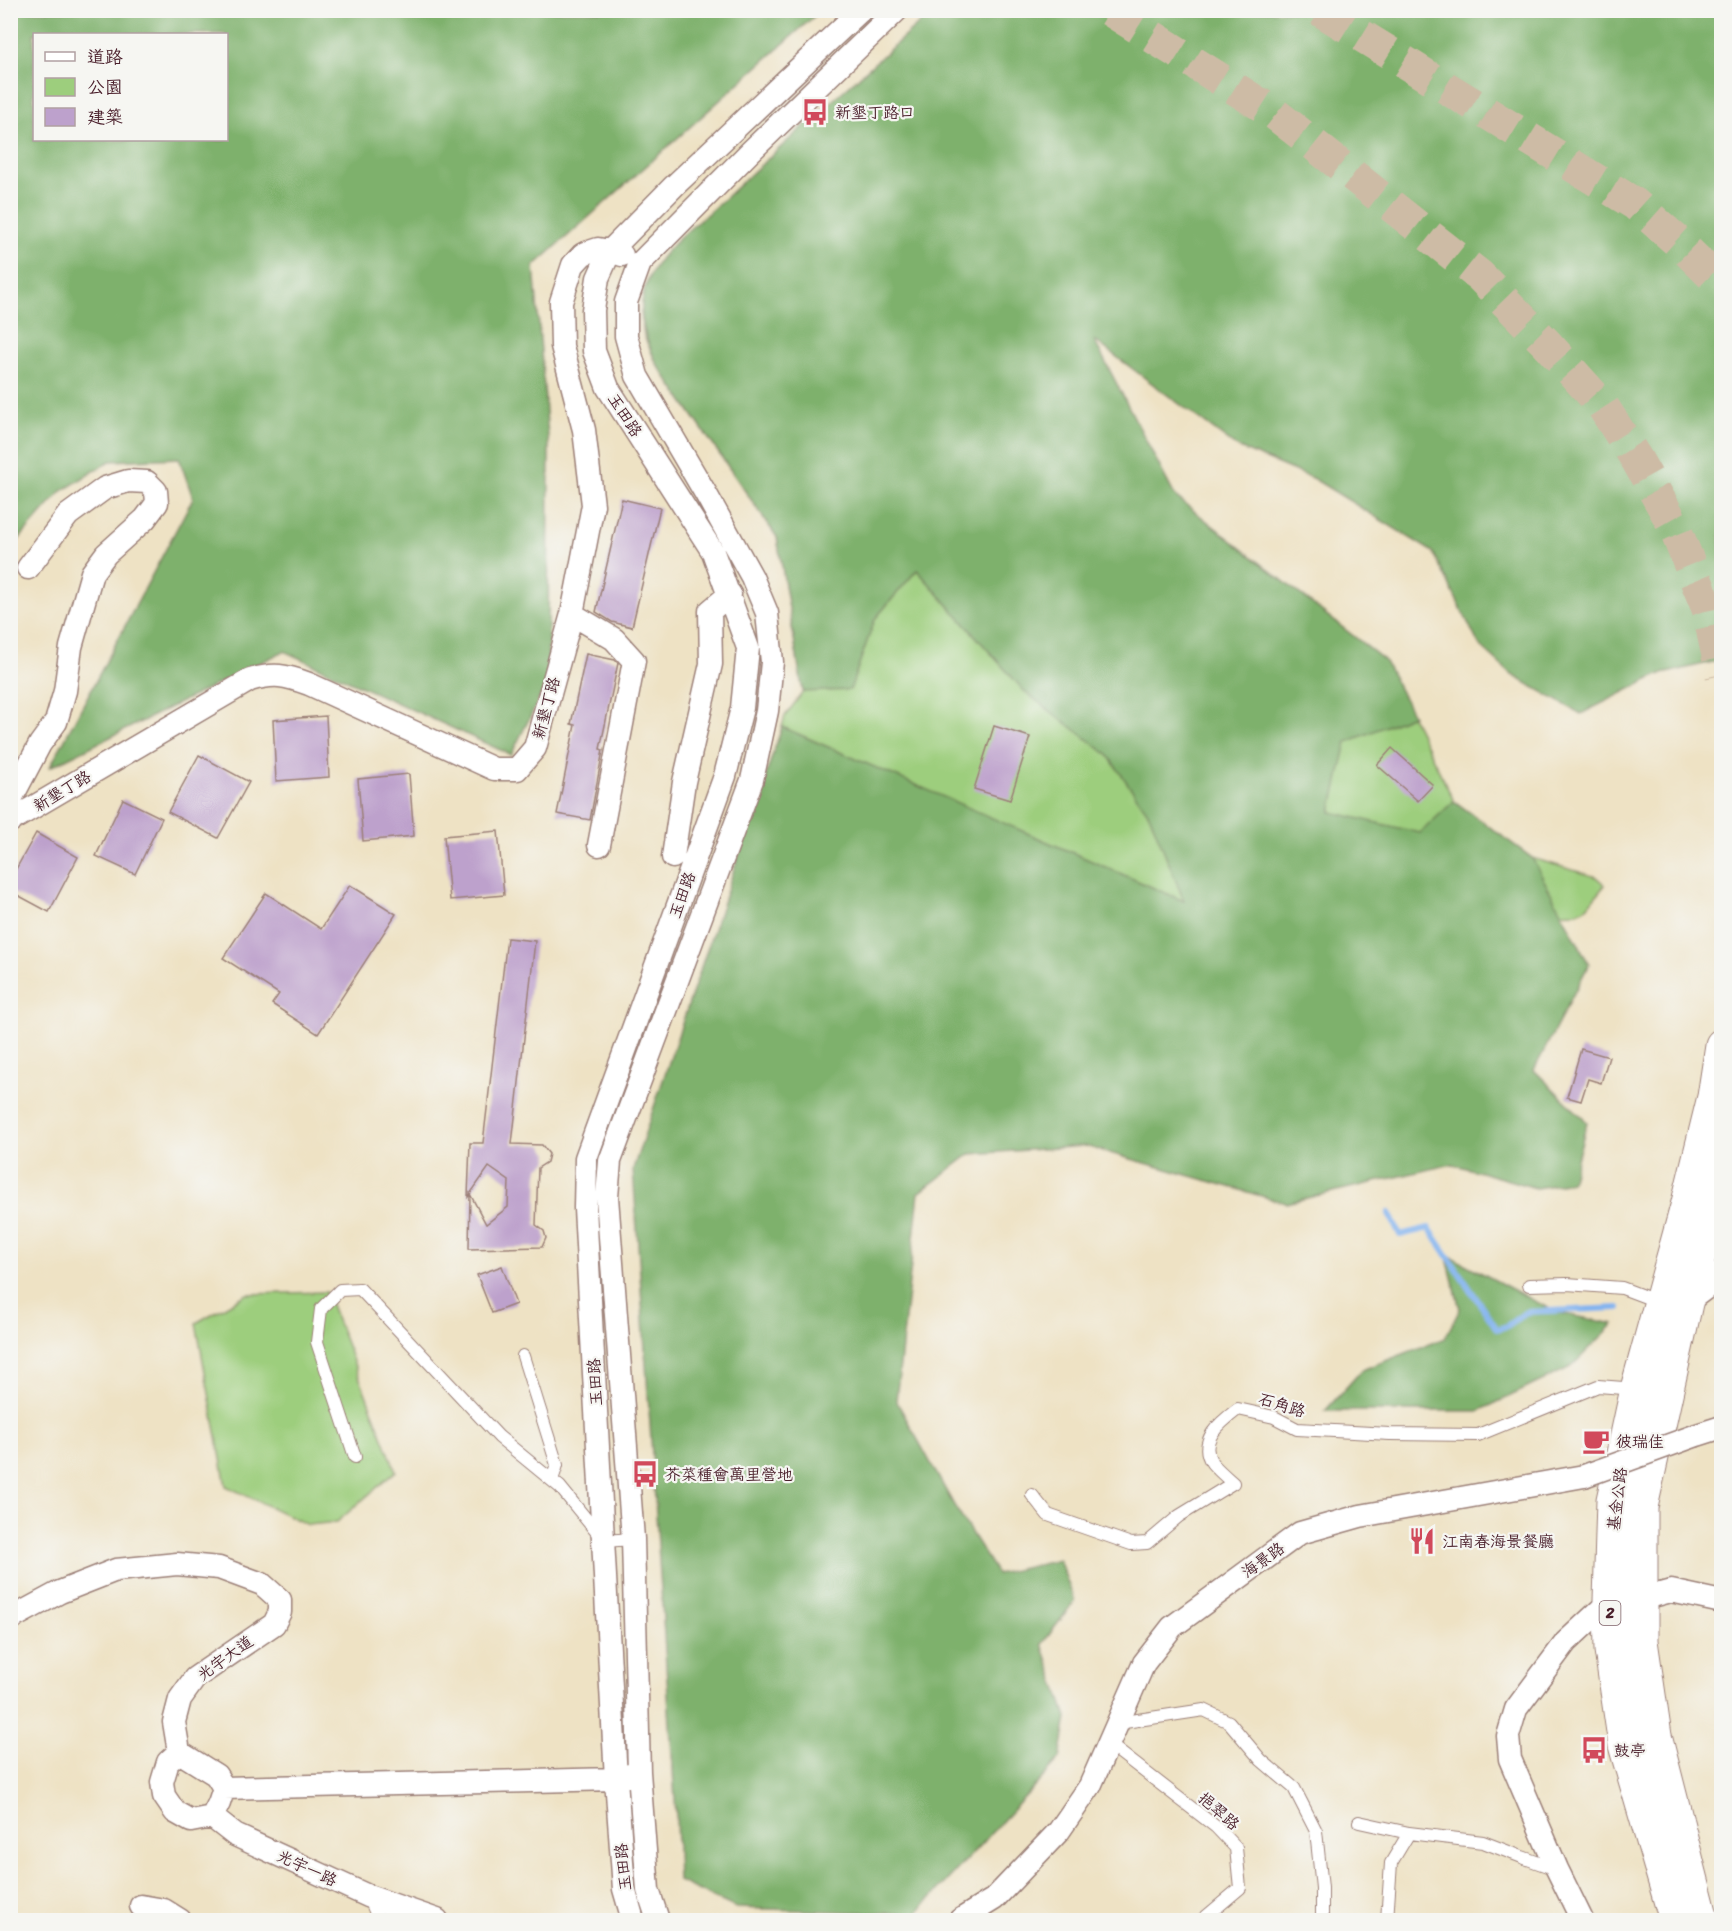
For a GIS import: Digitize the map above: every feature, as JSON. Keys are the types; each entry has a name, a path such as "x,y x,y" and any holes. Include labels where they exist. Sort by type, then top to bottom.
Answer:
{"main road":[{"name":"基金公路","path":"1676,1920 1626,1745 1611,1650 1626,1600 1688,1203 1714,1097 1722,1045"},
{"name":"基金公路","path":"1702,1920 1655,1737 1641,1641 1626,1600 1613,1500 1637,1389 1673,1303 1722,1173"}],"street":[{"name":"玉田路","path":"633,1920 624,1889 616,1779 585,1208 586,1158 728,765 742,708 748,648 713,552 608,388 594,351 593,310 598,278 610,250 674,186 861,10"},
{"name":"玉田路","path":"658,1920 648,1890 639,1772 633,1539 607,1197 610,1161 753,780 767,711 772,662 767,613 752,577 636,376 626,336 626,303 640,263 750,152 897,10"},
{"name":"新墾丁路","path":"10,822 250,680 267,675 287,676 309,684 494,769 517,770 535,748 572,614 593,505 584,430 562,346 561,302 573,265 583,254 598,249 610,250"},
{"path":"610,250 640,263"},
{"path":"10,801 40,744 56,722 65,691 71,647 92,573 106,554 145,519 157,503 156,491 147,482 128,481 105,488 68,515 28,568"},
{"path":"673,857 684,782 711,664 710,611 729,594"},
{"path":"572,614 614,639 634,661 599,845"},
{"path":"1673,1303 1718,1279 1722,1271"},
{"name":"海景路","path":"960,1920 994,1899 1059,1831 1090,1786 1144,1663 1172,1627 1300,1533 1360,1516 1584,1476 1722,1427"},
{"name":"光宇大道","path":"10,1619 60,1592 116,1570 177,1564 219,1568 262,1584 280,1600 280,1612 274,1624 195,1678 180,1699 174,1722 179,1752"},
{"path":"1582,1920 1557,1869 1510,1759 1508,1736 1515,1710 1566,1642 1626,1600 1671,1591 1722,1602"},
{"path":"179,1752 216,1775 224,1788 212,1816 191,1821 175,1812 164,1796 162,1782 168,1762 179,1752"},
{"path":"224,1788 616,1779 639,1772"},
{"name":"光宇一路","path":"212,1816 235,1835 368,1896 437,1920"},
{"path":"141,1906 164,1910 180,1920"}],"lane":[{"path":"1529,1285 1567,1284 1622,1288 1673,1303"},
{"path":"355,1457 317,1342 321,1309 340,1290 360,1289 499,1437 552,1480 604,1540 633,1539"},
{"path":"523,1356 557,1465 552,1480"},
{"name":"石角路","path":"1032,1495 1048,1515 1131,1544 1147,1543 1179,1516 1233,1483 1212,1462 1206,1449 1208,1438 1238,1409 1274,1417 1297,1429 1390,1434 1478,1435 1598,1386 1637,1389"},
{"path":"1118,1723 1204,1710 1229,1722 1261,1760 1294,1788 1316,1831 1322,1888 1322,1920"},
{"name":"挹翠路","path":"1109,1744 1216,1827 1236,1848 1240,1888 1202,1920"},
{"path":"1359,1822 1409,1833 1483,1842 1557,1869"},
{"path":"1387,1920 1390,1863 1409,1833"},
{"path":"368,1896 379,1920"}],"green space":[{"path":"11,11 820,11 534,266 549,448 548,681 511,755 284,651 50,767 193,498 179,458 110,461 62,491 11,548"},
{"path":"933,11 1721,11 1721,660 1658,675 1581,714 1512,675 1479,645 1433,552 1314,479 1237,447 1094,340 1175,496 1384,660 1413,715 1347,742 1331,812 1420,833 1454,801 1532,858 1589,964 1534,1070 1587,1122 1571,1182 1536,1188 1452,1164 1286,1203 1085,1146 970,1154 919,1193 896,1400 955,1507 997,1574 1059,1560 1075,1601 1042,1644 1067,1717 1060,1759 916,1914 736,1908 678,1881 676,1815 633,1169 782,727 1184,901 1149,814 1107,754 1025,692 917,570 875,619 850,690 803,692 777,537 657,364 643,326 642,306 646,285 651,273 669,249"},
{"path":"641,312 1384,660 1454,801 1532,858 1596,877 1605,885 1587,907 1578,912 1362,918 1184,902 782,727 785,716 803,692 777,537 657,364 644,336"},
{"path":"1446,1254 1555,1312 1614,1324 1571,1367 1479,1411 1325,1411 1362,1370 1445,1338 1460,1309"},
{"path":"326,1292 396,1471 337,1522 308,1525 226,1486 196,1323 247,1294"}],"building":[{"path":"622,499 660,508 632,627 612,622 596,612"},
{"path":"586,654 615,660 618,663 600,749 603,750 590,820 557,814 575,725 571,724"},
{"path":"326,716 329,777 276,781 273,720"},
{"path":"994,726 1030,737 1010,800 974,789"},
{"path":"1392,748 1433,785 1418,801 1377,765"},
{"path":"199,755 249,782 218,838 168,812"},
{"path":"409,774 414,836 363,841 358,779"},
{"path":"123,799 162,818 135,874 96,856"},
{"path":"498,831 504,895 450,900 444,836"},
{"path":"36,833 78,857 49,912 10,891 10,880"},
{"path":"350,885 396,914 318,1034 272,1004 279,994 223,958 266,893 321,929"},
{"path":"507,938 535,941 512,1144 542,1145 549,1154 547,1162 538,1168 536,1225 544,1231 546,1238 542,1247 469,1249 470,1194 468,1197 470,1143 483,1143","holes":["489,1167 509,1181 508,1207 486,1224 470,1194"]},
{"path":"1581,1049 1609,1057 1601,1083 1588,1079 1581,1101 1567,1097"},
{"path":"502,1266 516,1304 492,1313 477,1275"}],"waterway":[{"path":"1389,1213 1400,1235 1429,1228 1497,1329 1507,1326 1526,1312 1619,1308"}],"tunnel":[{"path":"1110,10 1274,113 1480,276 1546,343 1602,405 1637,460 1673,524 1708,609 1722,675"},
{"path":"1320,10 1635,204 1722,285"}],"place":[{"name":"新墾丁路口","path":"815,112"},
{"name":"彼瑞佳","path":"1596,1441"},
{"name":"芥菜種會萬里營地","path":"645,1474"},
{"name":"江南春海景餐廳","path":"1422,1541"},
{"name":"鼓亭","path":"1594,1750"}]}
